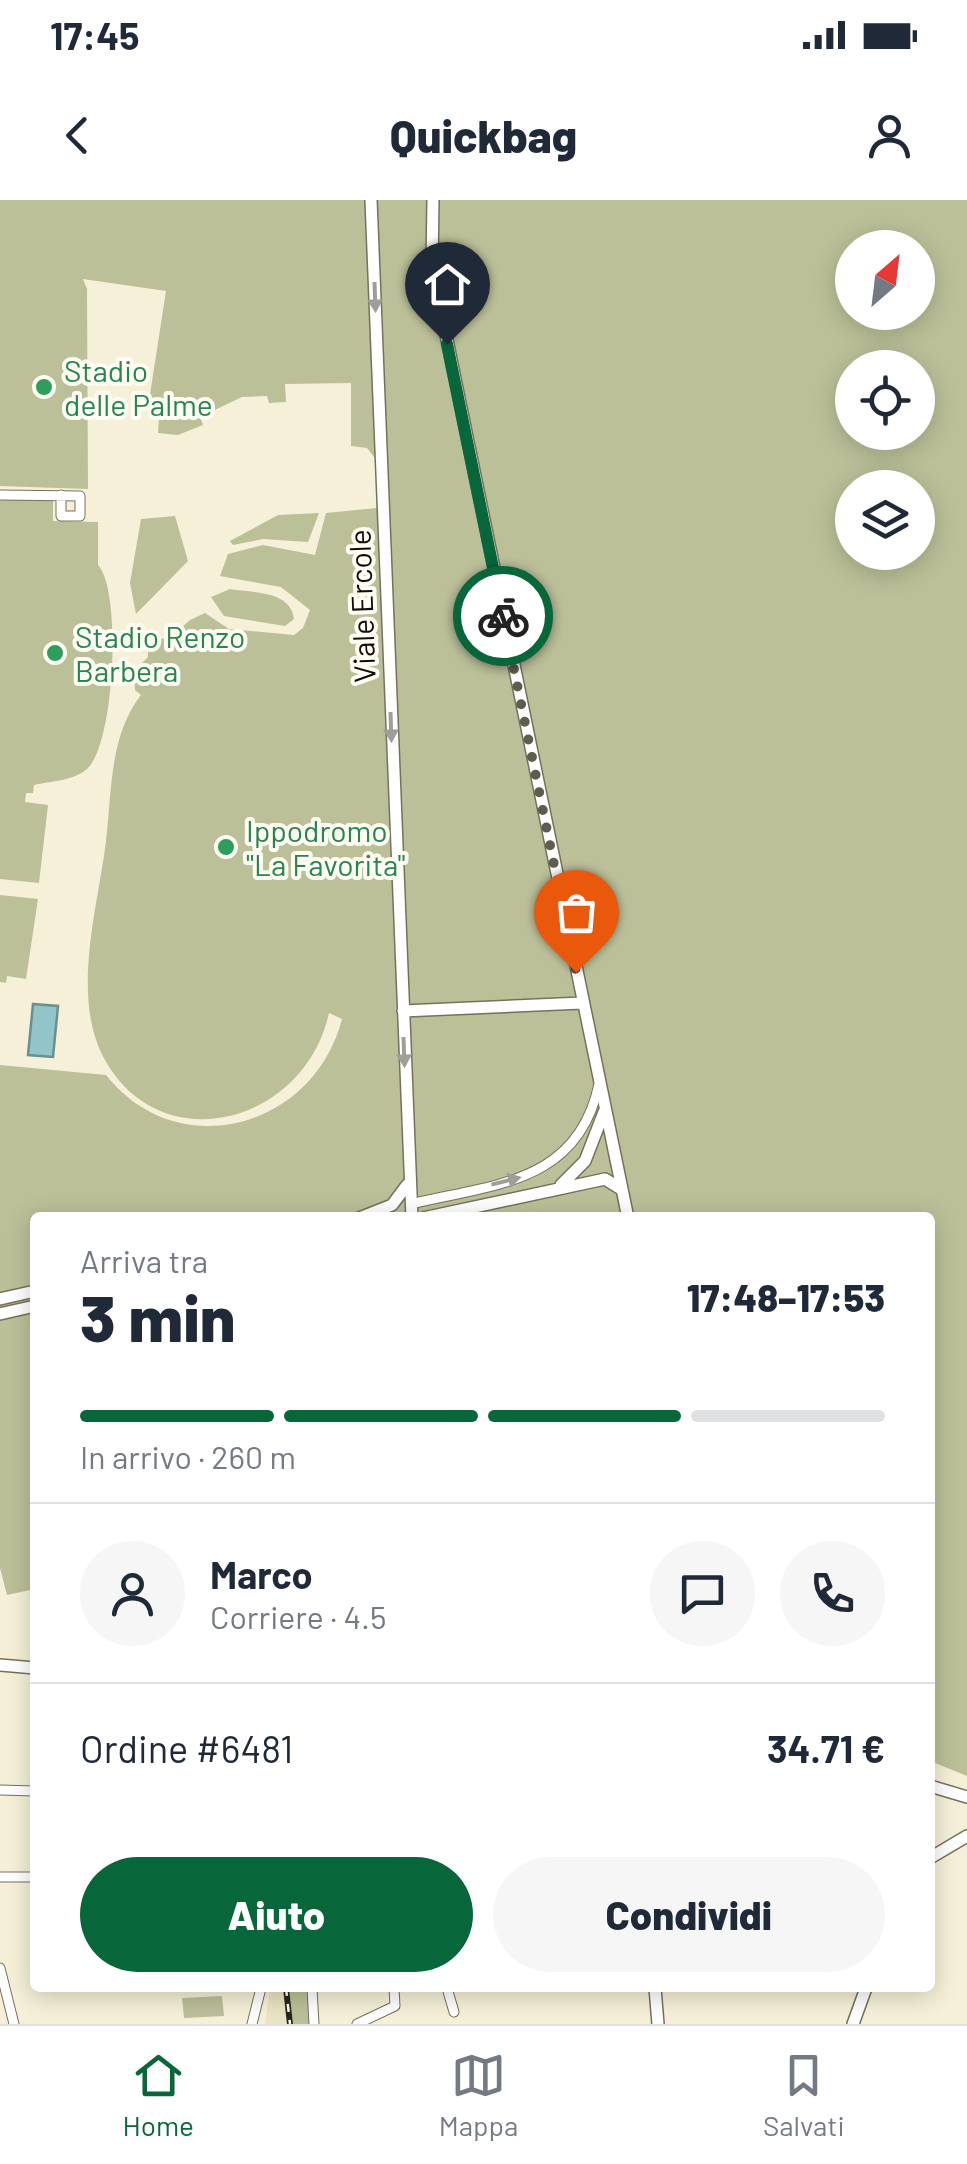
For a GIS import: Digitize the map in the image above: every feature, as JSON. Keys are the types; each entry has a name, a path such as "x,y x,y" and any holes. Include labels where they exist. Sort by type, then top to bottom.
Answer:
{"street":[{"name":"Viale Ercole","path":"371,200 412,1212"},
{"path":"433,200 432,267 627,1212"},
{"path":"0,496 62,496"},
{"path":"403,1011 582,1003"},
{"path":"411,1204 514,1180 552,1164 576,1138 600,1081"},
{"path":"554,1190 585,1161 605,1109"},
{"path":"376,1212 392,1206 403,1194 409,1176"},
{"path":"451,1212 610,1179 623,1193"},
{"path":"0,1299 30,1292"},
{"path":"0,1314 30,1307"},
{"path":"0,1665 30,1668"},
{"path":"935,1787 967,1797"},
{"path":"0,1790 30,1791"},
{"path":"935,1855 967,1836"},
{"path":"0,1878 30,1877"},
{"path":"0,1968 14,2024"},
{"path":"252,2024 260,1992"},
{"path":"312,1992 314,2024"},
{"path":"357,2024 395,2006 394,1992"},
{"path":"448,1992 454,2012"},
{"path":"655,1992 658,2024"},
{"path":"852,2024 864,1992"}],"shaded area":[{"path":"269,1992 289,1992 293,2024 265,2024"}],"green space":[{"path":"0,200 967,200 967,1776 935,1763 935,1212 30,1212 30,1590 7,1595 0,1568 0,1065 106,1075 136,1103 169,1120 205,1126 240,1122 274,1109 303,1087 327,1056 342,1019 329,1013 315,1051 292,1081 263,1103 229,1116 195,1119 161,1111 130,1092 105,1060 89,1009 89,952 117,746 141,695 135,690 134,671 148,657 148,643 153,638 169,639 190,620 205,613 229,629 294,635 303,628 310,610 281,587 220,576 228,554 263,545 315,555 326,513 377,508 375,458 367,448 351,446 351,383 285,384 286,402 269,403 267,396 242,397 200,417 203,425 178,435 158,433 159,419 147,414 166,291 83,279 87,289 88,489 0,486"},
{"name":"Stadio Renzo Barbera","path":"0,500 53,500 53,521 98,522 98,565 106,580 110,604 109,700 96,754 81,773 34,785 33,793 26,793 25,802 48,805 39,883 0,879"},
{"path":"319,513 308,542 263,539 233,545 230,541 278,515"},
{"path":"175,516 188,561 136,614 130,583 141,519"},
{"path":"230,589 278,598 286,603 294,619 285,626 224,616 211,597"},
{"path":"0,895 38,899 26,979 7,976 6,983 0,982"},
{"path":"289,1992 308,1992 310,2024 293,2024"},
{"path":"222,1996 224,2016 184,2018 182,1998"}],"water":[{"path":"33,1004 58,1006 53,1057 28,1055"}],"railway":[{"path":"286,1992 290,2024"}],"way so far":[{"path":"503,616 576,972"}],"place":[{"name":"Stadio delle Palme","path":"44,387"},
{"name":"Stadio Renzo Barbera","path":"55,653"},
{"name":"Ippodromo \"La Favorita\"","path":"226,847"}],"route":[{"path":"447,344 503,616"}]}
